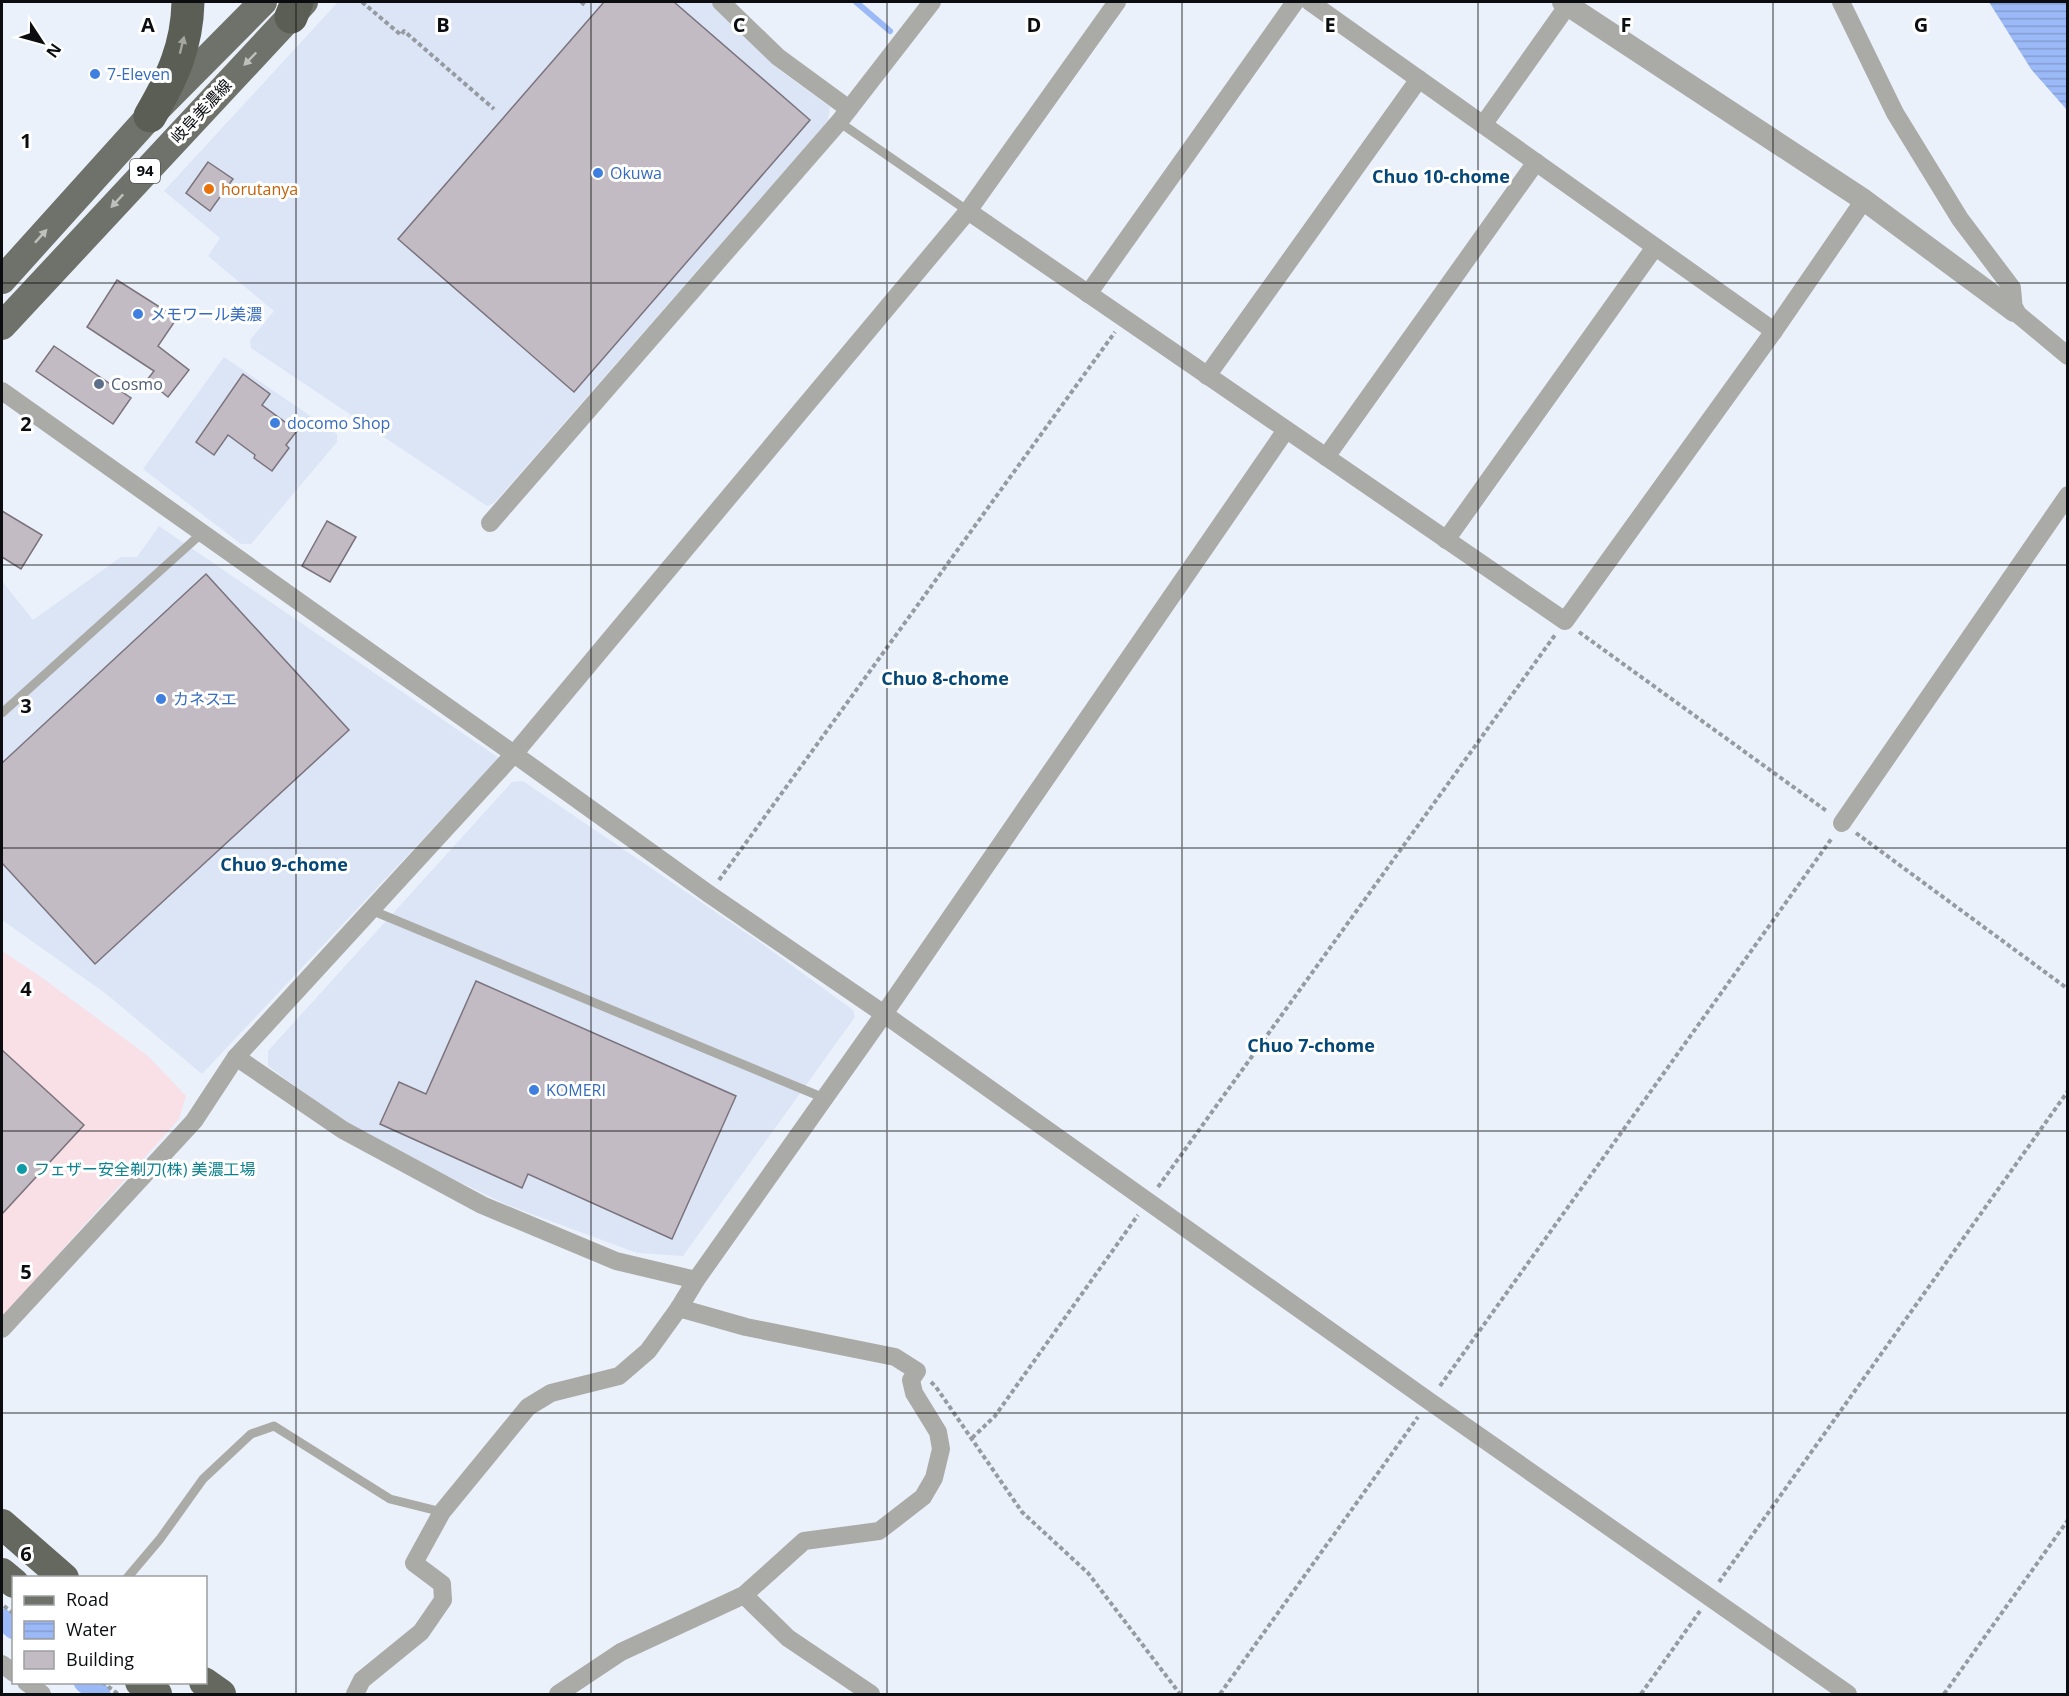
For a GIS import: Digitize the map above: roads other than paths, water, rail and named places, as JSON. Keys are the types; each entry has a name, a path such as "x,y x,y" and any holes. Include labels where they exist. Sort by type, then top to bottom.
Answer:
{"highway":[{"path":"150,116 172,76 184,45 188,2"},
{"path":"2,1524 62,1576"},
{"path":"141,1684 157,1695"},
{"path":"205,1684 221,1695"}],"main road":[{"name":"岐阜美濃線","path":"2,280 150,116 289,5"},
{"name":"岐阜美濃線","path":"2,326 203,107 289,5"}],"street":[{"path":"721,2 778,57 844,115"},
{"path":"490,523 844,115 932,2"},
{"path":"2,1329 194,1121 236,1057 514,754 968,211 1117,2"},
{"path":"1088,294 1295,2"},
{"path":"1310,2 1774,332"},
{"path":"1841,2 1895,113 1960,219 2012,288 2014,311"},
{"path":"1483,125 1565,3 1864,200 2014,311 2067,356"},
{"path":"1207,376 1419,79"},
{"path":"1326,457 1536,162"},
{"path":"968,211 1565,621 1774,332 1864,200"},
{"path":"1446,540 1655,247"},
{"path":"2,392 709,894 884,1014 1848,1695"},
{"path":"355,1695 362,1680 421,1632 443,1600 442,1584 414,1563 442,1512 528,1407 551,1393 619,1376 648,1351 884,1014 1286,430"},
{"path":"1842,823 2067,495"},
{"path":"236,1057 343,1130 482,1205 616,1261 696,1280"},
{"path":"558,1695 621,1652 744,1595 804,1541 879,1531 923,1497 934,1478 941,1449 938,1432 914,1393 911,1380 917,1371 895,1357 746,1327 679,1308"},
{"path":"744,1595 788,1638 870,1695"},
{"path":"27,1684 42,1695"}],"lane":[{"path":"844,115 968,211"},
{"path":"2,713 202,533"},
{"path":"371,910 824,1098"},
{"path":"129,1576 160,1539 203,1479 251,1434 274,1426 390,1500 442,1512"}],"water":[{"path":"1989,2 2067,2 2067,110 2031,69"}],"waterway":[{"path":"856,2 890,31"},
{"path":"2,1619 12,1627"},
{"path":"87,1684 100,1694"}],"place":[{"name":"7-Eleven","path":"95,74"},
{"name":"Okuwa","path":"598,173"},
{"name":"horutanya","path":"209,189"},
{"name":"メモワール美濃","path":"138,314"},
{"name":"Cosmo","path":"99,384"},
{"name":"docomo Shop","path":"275,423"},
{"name":"カネスエ","path":"161,699"},
{"name":"KOMERI","path":"534,1090"},
{"name":"フェザー安全剃刀(株) 美濃工場","path":"22,1169"}],"district":[{"name":"Chuo 10-chome","path":"1441,177"},
{"name":"Chuo 8-chome","path":"945,679"},
{"name":"Chuo 9-chome","path":"284,865"},
{"name":"Chuo 7-chome","path":"1311,1046"}]}
